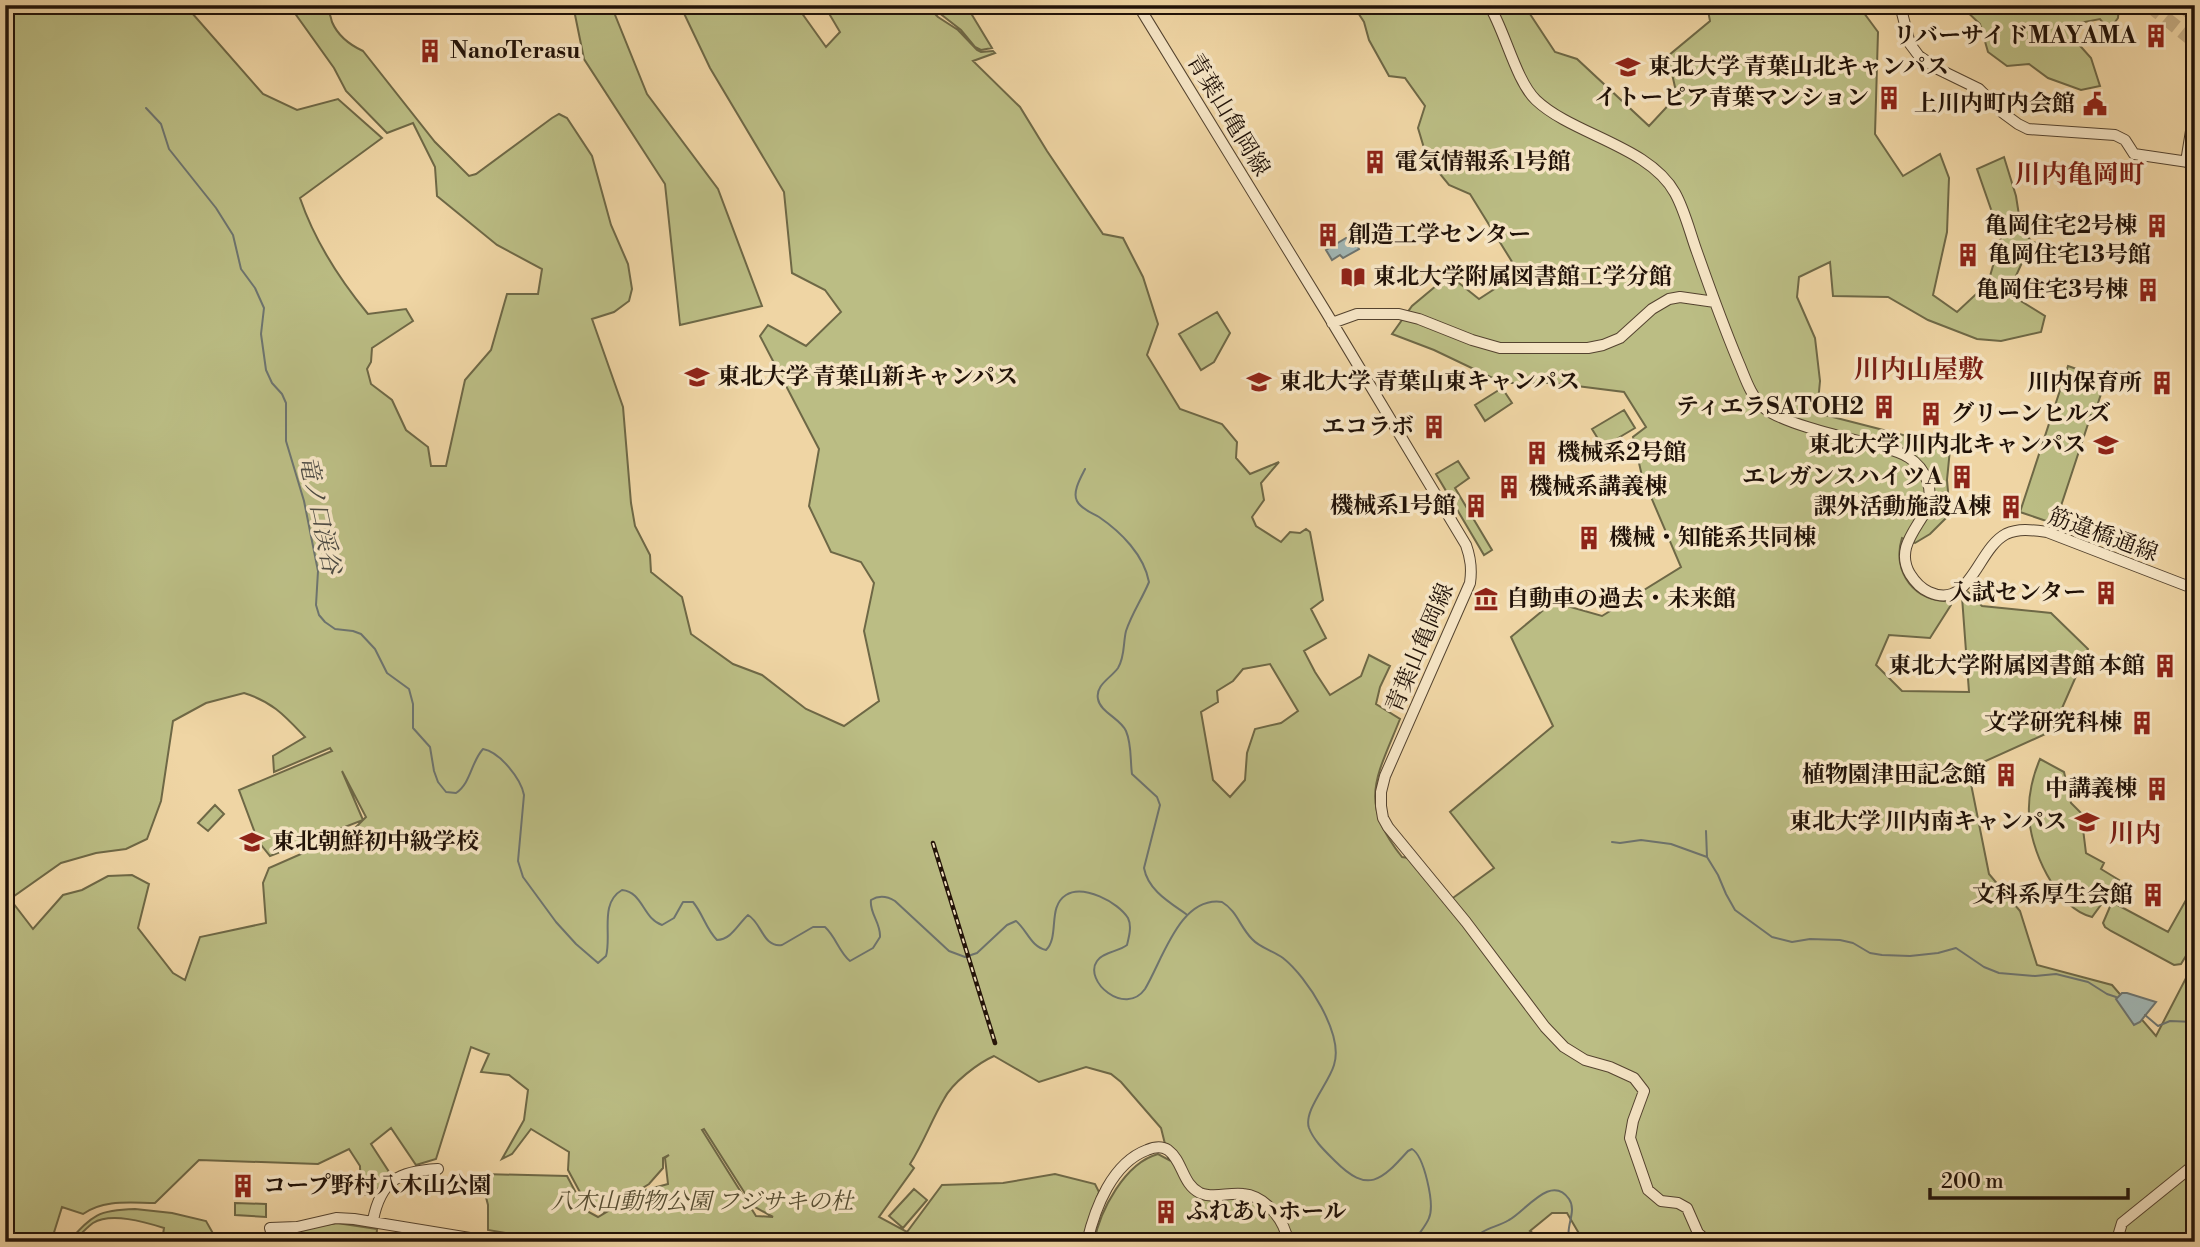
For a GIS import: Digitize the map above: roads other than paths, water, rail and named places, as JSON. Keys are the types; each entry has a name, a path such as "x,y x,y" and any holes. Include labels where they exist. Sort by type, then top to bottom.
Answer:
{"street":[{"name":"青葉山亀岡線","path":"1138,5 1466,545 1470,556 1470,583 1385,776 1381,792 1383,818 1545,1027 1564,1046 1585,1060 1634,1078 1640,1084 1644,1091 1630,1138 1647,1190 1661,1201 1678,1203 1687,1208 1698,1233 1708,1242"},
{"path":"1332,323 1357,314 1399,314 1419,319 1487,346 1588,348 1620,338 1651,309 1669,299 1680,297 1715,302 1681,207 1671,187 1651,167 1537,101 1525,85 1489,5"},
{"path":"1900,5 1910,44 1919,56 1938,69 1979,89 2003,113 2028,129 2119,136 2134,154 2190,163 2195,106"},
{"name":"筋違橋通線","path":"1715,302 1749,387 1765,409 1789,420 1903,454 1923,471 1929,491 1928,505 1908,539 1904,556 1908,571 1919,586 1939,595 1949,595 1959,590 1971,578 1998,539 2021,530 2047,532 2195,589"},
{"path":"1087,1242 1102,1200 1121,1168 1143,1151 1159,1147 1170,1151 1189,1184 1202,1194 1241,1193 1264,1204 1281,1220 1288,1242"},
{"path":"2123,1242 2119,1233 2122,1223 2195,1164"},
{"path":"373,1220 379,1197 388,1185 407,1173 438,1169"},
{"path":"274,1242 270,1228 297,1227 336,1218 373,1220 494,1242"}],"waterway":[{"name":"竜ノ口渓谷","path":"146,108 161,124 169,149 216,208 233,235 241,269 255,288 264,308 261,334 266,370 286,403 286,441 304,501 318,571 316,605 319,615 335,629 361,634 375,649 387,673 409,689 413,704 413,728 430,747 434,771 446,792 456,793 461,789 483,749 496,755 509,767 519,781 524,795 518,861 523,877 576,944 598,963 606,956 608,911 615,896 622,890 634,895 651,917 662,925 674,918 683,902 693,902 717,940 730,934 748,915 767,939 776,945 782,945 813,927 825,927 850,961 873,948 880,937 871,905 871,900 880,897 895,901 949,951 965,957 977,953 1007,925 1016,921 1033,942 1046,950 1052,937 1060,900 1073,892 1081,892 1100,896 1128,918 1130,928 1127,945 1100,958 1094,969 1096,978 1108,993 1127,999 1137,997 1145,989 1184,919 1207,903 1222,902 1255,942 1279,956 1302,978 1329,1023 1336,1052 1334,1065 1313,1105 1308,1121 1317,1142 1347,1171 1365,1180 1382,1176 1412,1149 1421,1161 1431,1202 1428,1221 1414,1242"},
{"path":"1085,469 1076,489 1077,501 1130,545 1142,563 1149,582 1126,631 1120,664 1101,686 1098,699 1103,708 1126,731 1132,774 1157,797 1160,805 1144,868 1146,876 1160,895 1186,914"},
{"path":"1706,831 1707,857"},
{"path":"1612,842 1641,840 1671,844 1707,857 1735,910 1772,937 1792,942 1810,939 1840,940 1853,943 1870,953 1882,955 1910,956 1956,948 1984,967 1999,973 2035,976 2056,974 2088,982 2116,997"},
{"path":"2145,1015 2158,1026 2170,1021 2195,1022"},
{"name":"竜ノ口渓谷","path":"1472,1242 1484,1231 1504,1223 1538,1197 1554,1190 1562,1192 1571,1204 1571,1242"}],"tunnel":[{"path":"2149,5 2195,42"},
{"path":"2181,5 2195,16"}],"railway":[{"path":"933,843 995,1043"}],"place":[{"name":"リバーサイドMAYAMA","path":"2156,36"},
{"name":"NanoTerasu","path":"430,51"},
{"name":"東北大学 青葉山北キャンパス","path":"1628,67"},
{"name":"イトーピア青葉マンション","path":"1889,98"},
{"name":"上川内町内会館","path":"2095,104"},
{"name":"電気情報系 1号館","path":"1375,162"},
{"name":"亀岡住宅2号棟","path":"2157,226"},
{"name":"創造工学センター","path":"1328,235"},
{"name":"亀岡住宅13号館","path":"1968,255"},
{"name":"東北大学附属図書館工学分館","path":"1353,277"},
{"name":"亀岡住宅3号棟","path":"2148,290"},
{"name":"東北大学 青葉山新キャンパス","path":"697,377"},
{"name":"東北大学 青葉山東キャンパス","path":"1259,382"},
{"name":"川内保育所","path":"2162,383"},
{"name":"ティエラSATOH2","path":"1884,407"},
{"name":"グリーンヒルズ","path":"1931,414"},
{"name":"エコラボ","path":"1434,427"},
{"name":"東北大学 川内北キャンパス","path":"2106,445"},
{"name":"機械系2号館","path":"1537,453"},
{"name":"エレガンスハイツA","path":"1962,477"},
{"name":"機械系講義棟","path":"1509,487"},
{"name":"機械系1号館","path":"1476,506"},
{"name":"課外活動施設A棟","path":"2011,507"},
{"name":"機械・知能系共同棟","path":"1589,538"},
{"name":"入試センター","path":"2106,593"},
{"name":"自動車の過去・未来館","path":"1486,599"},
{"name":"東北大学附属図書館 本館","path":"2165,666"},
{"name":"文学研究科棟","path":"2142,723"},
{"name":"植物園津田記念館","path":"2006,775"},
{"name":"中講義棟","path":"2157,789"},
{"name":"東北大学 川内南キャンパス","path":"2087,822"},
{"name":"東北朝鮮初中級学校","path":"252,842"},
{"name":"文科系厚生会館","path":"2153,895"},
{"name":"コープ野村八木山公園","path":"243,1186"},
{"name":"ふれあいホール","path":"1166,1212"}],"district":[{"name":"川内亀岡町","path":"2080,175"},
{"name":"川内山屋敷","path":"1919,370"},
{"name":"川内","path":"2135,834"}],"park label":[{"name":"八木山動物公園 フジサキの杜","path":"702,1202"}]}
